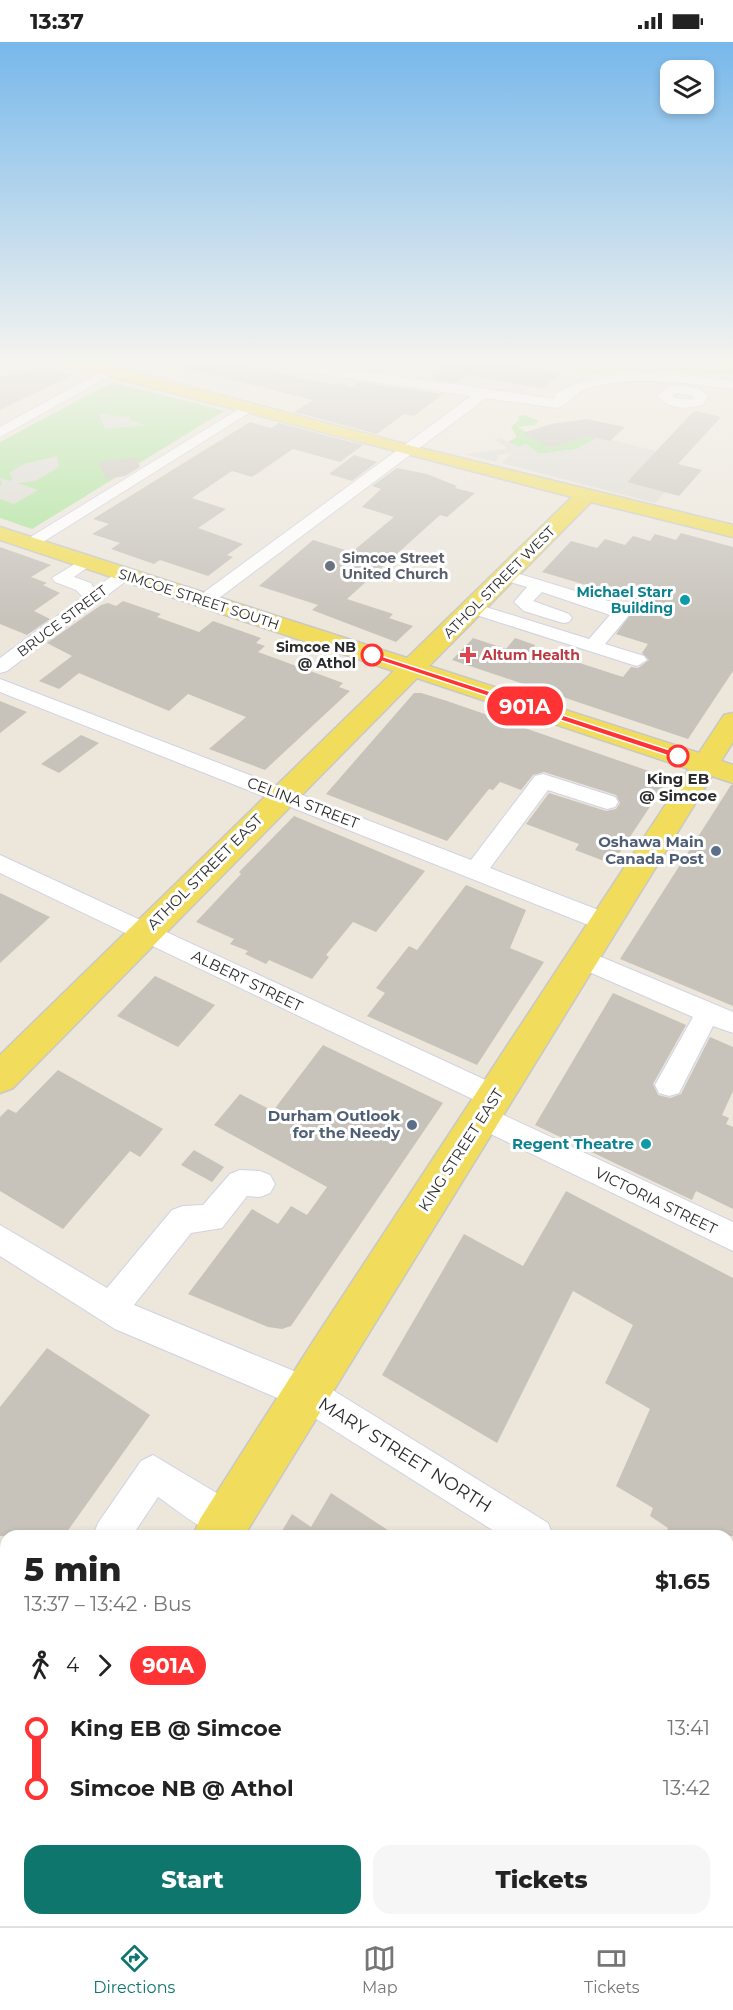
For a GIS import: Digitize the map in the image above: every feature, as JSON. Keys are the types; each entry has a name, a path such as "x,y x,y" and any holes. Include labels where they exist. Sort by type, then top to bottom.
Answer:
{"main road":[{"path":"398,448 733,531"},
{"name":"ATHOL STREET WEST","path":"412,668 586,495"},
{"name":"SIMCOE STREET SOUTH","path":"0,533 720,769"},
{"name":"ATHOL STREET EAST","path":"0,1078 144,932 412,668"},
{"name":"KING STREET EAST","path":"222,1528 604,922 720,769 733,721"}],"street":[{"path":"29,543 183,448"},
{"path":"205,600 409,448"},
{"path":"86,562 61,578 86,587 85,592 95,596"},
{"name":"BRUCE STREET","path":"0,667 125,574"},
{"path":"506,575 538,585 523,602 530,607 606,631 593,646"},
{"path":"473,608 636,660"},
{"path":"0,642 21,651"},
{"name":"CELINA STREET","path":"0,685 604,922"},
{"path":"476,870 543,781 607,802"},
{"name":"ALBERT STREET","path":"0,863 144,932 489,1107"},
{"path":"582,958 733,1023"},
{"path":"669,1086 700,1025"},
{"name":"VICTORIA STREET","path":"489,1107 733,1238"},
{"path":"111,1308 135,1275 183,1220 211,1218 240,1183 260,1184"},
{"name":"MARY STREET NORTH","path":"0,1239 126,1318 306,1394 526,1530"},
{"path":"115,1530 153,1473 222,1528"}],"green space":[{"path":"0,448 164,448 32,529 0,518"},
{"path":"531,448 578,448 576,449 539,454"}],"shaded area":[{"path":"506,448 531,448 539,454 576,449 644,448 669,454 651,458 627,481 665,492 655,503 502,463 512,453 498,455 496,462 464,454"},
{"path":"57,456 59,467 35,481 18,483 38,490 14,504 0,499 0,486 2,485 0,478 10,481 13,478 9,473 24,464"}],"building":[{"path":"208,448 359,448 340,462 293,449 252,477 232,471 192,498 226,509 198,528 243,544 227,555 233,557 208,576 160,560 154,564 111,549 120,543 92,534 109,524 93,519"},
{"path":"659,448 693,448 678,464 702,470 679,496 627,482"},
{"path":"354,455 377,462 352,481 329,474"},
{"path":"136,457 140,467 125,476 106,479 98,462"},
{"path":"397,468 427,474 457,486 455,488 475,493 447,517 440,515 347,599 393,614 389,618 413,626 396,642 312,610 318,605 259,586 313,540 352,552 394,517 362,507 381,489 372,486"},
{"path":"681,533 733,547 733,671 688,739 452,660 473,638 506,649 515,638 535,645 533,648 623,677 631,667 638,668 649,660 642,653 648,644 616,634 640,601 542,572 571,541 597,548 605,539 625,545 633,536 650,541 655,534 676,540"},
{"path":"0,547 51,565 31,577 47,583 43,585 60,593 34,611 50,619 27,635 0,624"},
{"path":"123,601 161,614 157,617 199,632 213,621 261,638 256,643 265,646 258,652 343,683 339,687 350,691 265,770 209,749 246,717 188,694 169,711 79,673 59,689 39,681 72,656 47,643 101,605 108,603 116,606"},
{"path":"414,693 447,701 669,778 612,864 575,850 579,844 526,824 549,793 606,811 616,809 620,803 616,795 544,772 533,775 521,790 500,782 493,790 489,789 447,841 326,794"},
{"path":"0,701 27,712 0,733"},
{"path":"81,735 99,743 59,773 41,764"},
{"path":"733,785 733,1006 620,959"},
{"path":"294,816 425,871 376,932 353,922 326,955 329,957 312,979 269,960 266,964 245,954 248,951 230,944 234,939 196,922 241,874 239,872"},
{"path":"466,885 526,910 510,948 544,962 477,1065 367,1016 385,993 376,988 409,946 417,950"},
{"path":"0,893 50,917 0,963"},
{"path":"155,976 215,1005 178,1047 117,1016"},
{"path":"613,993 686,1025 653,1084 658,1095 670,1098 681,1094 710,1037 733,1047 733,1091 722,1115 729,1118 726,1124 733,1127 733,1209 696,1191 692,1200 535,1125"},
{"path":"323,1045 443,1103 291,1326 282,1329 268,1327 188,1294 252,1209 278,1224 291,1206 307,1215 327,1187 214,1125 240,1094 273,1111"},
{"path":"58,1070 163,1129 140,1157 130,1151 63,1229 0,1191 0,1117 8,1109 16,1113"},
{"path":"194,1150 224,1167 212,1182 181,1165"},
{"path":"566,1191 733,1278 733,1530 667,1530 668,1528 650,1516 653,1508 616,1486 650,1409 605,1383 633,1325 573,1291 497,1443 382,1375 464,1234 523,1266"},
{"path":"47,1348 150,1415 68,1530 0,1530 0,1407"},
{"path":"331,1493 388,1530 283,1530 292,1514 311,1527"}],"bus line":[{"name":"901A","path":"372,655 678,756"}],"place":[{"name":"Simcoe Street United Church","path":"330,566"},
{"name":"Michael Starr Building","path":"685,600"},
{"name":"Simcoe NB @ Athol","path":"372,655"},
{"name":"Altum Health","path":"468,655"},
{"name":"King EB @ Simcoe","path":"678,756"},
{"name":"Oshawa Main Canada Post","path":"716,851"},
{"name":"Durham Outlook for the Needy","path":"412,1125"},
{"name":"Regent Theatre","path":"646,1144"}]}
